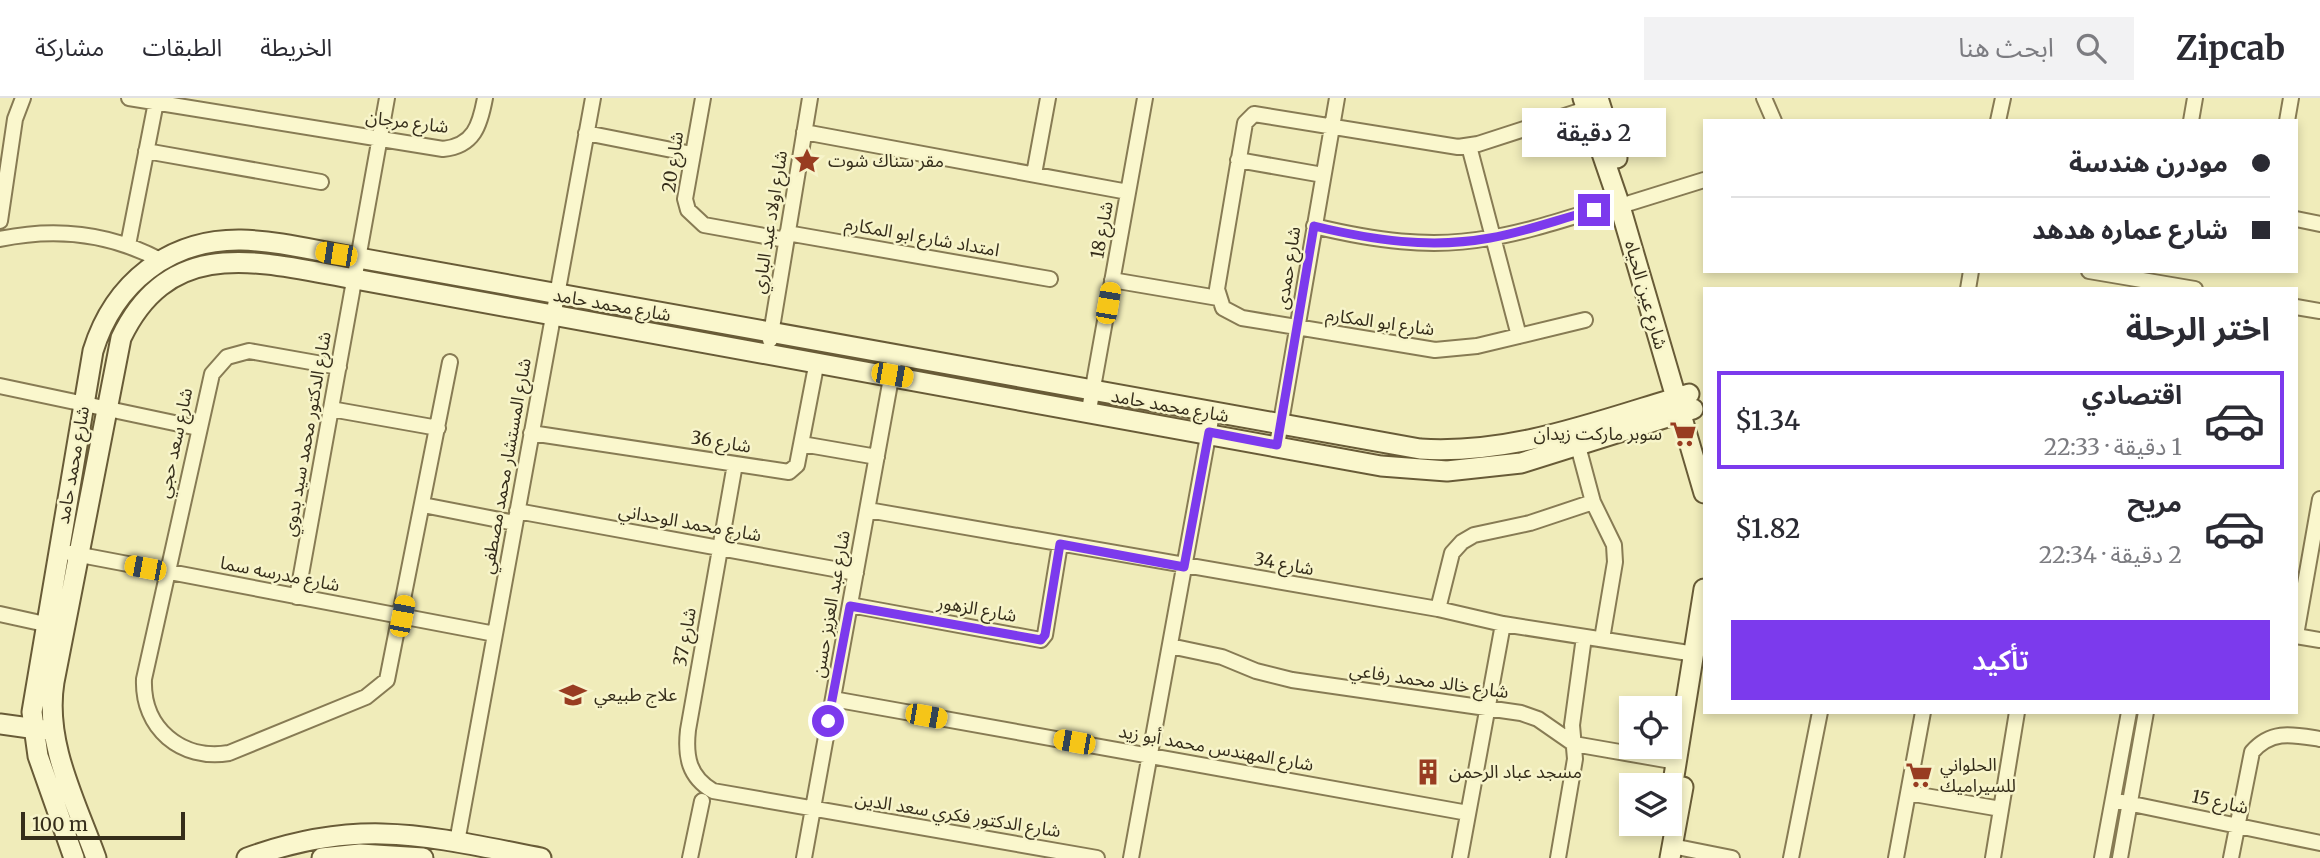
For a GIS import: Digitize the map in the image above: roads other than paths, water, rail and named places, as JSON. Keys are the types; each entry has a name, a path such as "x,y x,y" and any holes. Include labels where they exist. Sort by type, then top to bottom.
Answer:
{"street":[{"path":"0,221 3,183 15,119 23,98"},
{"name":"شارع مرجان","path":"129,98 443,149 462,145 477,131 485,98"},
{"name":"شارع الدكتور محمد سيد بدوي","path":"297,597 387,98"},
{"name":"شارع المستشار محمد مصطفي","path":"457,842 593,98"},
{"name":"شارع 20","path":"703,98 685,198 694,219 704,225 787,237"},
{"name":"شارع اولاد عبد الباري","path":"769,343 810,98"},
{"path":"1034,174 1048,98"},
{"name":"شارع 18","path":"1091,401 1145,98"},
{"name":"شارع حمدى","path":"1279,436 1336,98"},
{"path":"1764,98 1773,119"},
{"path":"1998,119 2003,98"},
{"path":"2191,119 2195,98"},
{"path":"2287,119 2291,98"},
{"path":"128,245 156,102"},
{"path":"1112,280 1218,298 1245,123 1254,114 1446,147 1469,146 1589,102"},
{"name":"شارع عين الحياه","path":"1589,102 1625,203 1703,444"},
{"path":"804,132 1128,192"},
{"path":"586,133 692,154"},
{"path":"1469,146 1519,336"},
{"path":"146,152 321,182"},
{"path":"1238,160 1323,175"},
{"path":"1314,226 1405,243 1463,242 1492,238 1703,180"},
{"path":"2298,219 2320,224"},
{"path":"0,239 63,232 128,245 160,260"},
{"name":"امتداد شارع ابو المكارم","path":"787,237 1050,279"},
{"name":"شارع محمد حامد","path":"74,858 40,764 32,729 32,698 93,351 107,315 130,284 160,260 201,243 233,240 359,258 555,304 1279,436 1410,448 1479,450 1518,444 1691,402"},
{"name":"شارع محمد حامد","path":"96,858 52,731 52,694 116,354 128,323 148,297 174,277 207,264 243,261 355,279 555,304"},
{"path":"2114,273 2163,277 2190,287"},
{"name":"شارع ابو المكارم","path":"1218,298 1232,315 1297,329 1435,350 1477,346 1585,320"},
{"path":"2298,307 2320,311"},
{"name":"شارع محمد حامد","path":"769,343 817,361 894,365"},
{"name":"شارع سعد حجي","path":"339,367 249,351 238,353 218,365 212,374 167,572 144,690 151,718 158,730 169,740 194,753 229,753 374,693 391,672 450,362"},
{"name":"شارع 36","path":"531,433 792,471 797,466 817,361"},
{"name":"شارع عبد العزيز حسن","path":"804,858 894,365"},
{"path":"0,386 198,428"},
{"name":"شارع عين الحياه","path":"1691,402 1703,486"},
{"name":"شارع محمد حامد","path":"1279,436 1381,466 1447,471 1521,463 1578,446 1691,402"},
{"path":"331,409 438,428"},
{"path":"1131,858 1210,423"},
{"path":"802,444 877,457"},
{"path":"1578,446 1593,502 1612,537 1615,554 1602,639"},
{"name":"شارع 37","path":"735,464 688,730 690,766 695,777 713,791 812,811"},
{"path":"2298,624 2320,499"},
{"path":"1438,609 1452,554 1462,542 1474,535 1530,523 1593,502"},
{"name":"شارع محمد الوحداني","path":"423,505 720,548 856,573"},
{"name":"شارع 34","path":"867,510 1438,609 1503,624 1602,639 1700,660"},
{"name":"شارع الزهور","path":"850,606 1041,640 1045,635 1060,544"},
{"name":"شارع مدرسه سما","path":"58,551 495,634"},
{"path":"1667,854 1700,660 1703,607"},
{"path":"0,614 45,624"},
{"path":"1460,858 1503,624"},
{"path":"2298,635 2320,640"},
{"path":"1558,858 1574,766 1572,724 1584,637"},
{"name":"شارع خالد محمد رفاعي","path":"1170,646 1222,656 1256,671 1292,680 1530,715 1574,744 1677,762"},
{"path":"1675,773 1700,660"},
{"name":"شارع المهندس محمد أبو زيد","path":"833,699 1468,813"},
{"path":"1791,858 1820,714"},
{"path":"1896,858 1923,714"},
{"path":"1993,858 2017,714"},
{"path":"2102,858 2129,714"},
{"path":"2120,858 2146,714"},
{"path":"0,724 52,731"},
{"path":"2231,858 2249,759 2258,745 2281,734 2320,739"},
{"path":"1909,793 2001,809"},
{"name":"شارع 15","path":"2113,800 2320,843"},
{"path":"690,858 702,801"},
{"name":"شارع الدكتور فكري سعد الدين","path":"812,811 1097,858"},
{"path":"360,854 362,832"},
{"path":"247,858 309,838 362,832 400,833 541,858"},
{"path":"1666,836 1667,854"},
{"path":"322,858 360,854 423,858"},
{"path":"1667,854 1732,858"}],"place":[{"name":"مقر سناك شوت","path":"807,161"},
{"name":"سوبر ماركت زيدان","path":"1683,434"},
{"name":"علاج طبيعي","path":"573,695"},
{"name":"مسجد عباد الرحمن","path":"1428,772"},
{"name":"الحلواني للسيراميك","path":"1919,775"}]}
